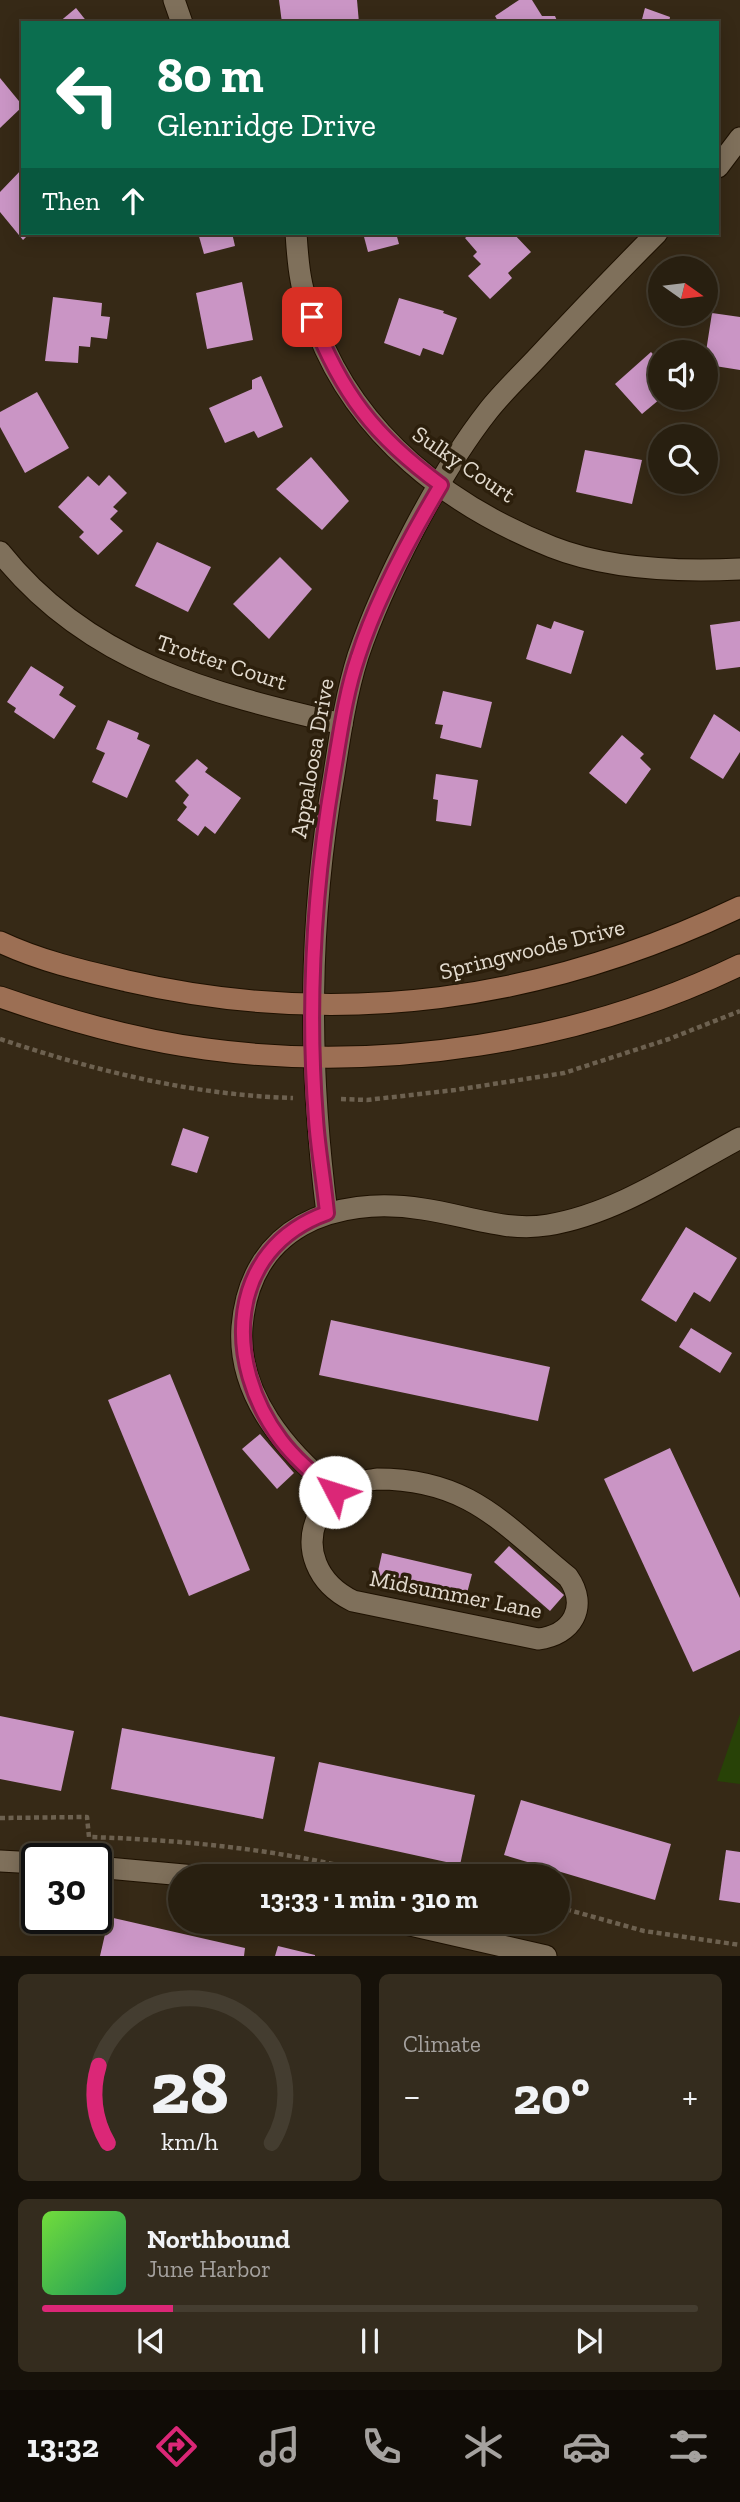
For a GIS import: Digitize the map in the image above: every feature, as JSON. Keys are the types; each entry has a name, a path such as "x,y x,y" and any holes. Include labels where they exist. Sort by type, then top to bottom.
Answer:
{"street":[{"path":"174,0 181,21"},
{"path":"719,166 740,138"},
{"name":"Sulky Court","path":"296,235 305,299 326,352 344,386 372,426 398,454 494,519 552,547 639,567 695,571 740,569"},
{"name":"Appaloosa Drive","path":"327,1213 316,1121 312,1003 314,935 325,823 342,724 358,656 395,571 441,485 488,411 655,235"},
{"name":"Trotter Court","path":"0,552 52,607 94,638 139,663 255,704 342,724"},
{"name":"Springwoods Drive","path":"0,942 80,970 164,989 235,999 312,1003 430,1001 496,990 594,967 673,939 740,907"},
{"path":"0,997 111,1030 205,1049 313,1056 412,1053 493,1043 584,1024 657,1001 740,965"},
{"path":"335,1492 306,1467 281,1440 261,1408 248,1372 241,1336 250,1284 264,1259 284,1237 307,1220 327,1213 387,1205 425,1209 507,1227 546,1225 584,1217 641,1191 740,1138"},
{"name":"Midsummer Lane","path":"377,1479 405,1479 438,1485 475,1500 568,1577 577,1595 576,1617 567,1630 553,1637 538,1639 353,1601 339,1594 324,1580 315,1562 311,1543 314,1522 335,1492 344,1485 377,1479"},
{"path":"0,1861 21,1862"},
{"path":"112,1868 168,1874"},
{"path":"450,1934 546,1956"}],"path":[{"path":"0,1818 87,1817 89,1837 207,1845 323,1864"},
{"path":"570,1910 644,1931 740,1945"}],"green space":[{"path":"740,1714 740,1784 717,1781"}],"building":[{"path":"279,0 357,0 359,21 282,21"},
{"path":"519,0 532,0 542,16 555,16 557,21 498,21 495,16"},
{"path":"76,8 86,21 60,21"},
{"path":"645,8 670,17 669,21 642,21"},
{"path":"0,78 21,104 21,108 0,128"},
{"path":"21,170 21,235 28,235 23,240 0,212 0,192"},
{"path":"199,235 232,235 235,246 204,254"},
{"path":"364,235 397,235 399,244 368,252"},
{"path":"469,235 515,235 531,252 508,273 512,278 490,299 468,276 481,264 473,256 477,252 465,238"},
{"path":"242,282 253,340 207,349 196,293"},
{"path":"53,297 102,303 101,316 110,317 107,339 91,337 90,347 79,346 78,363 45,361"},
{"path":"399,298 444,311 443,313 457,318 443,355 423,348 420,356 384,343"},
{"path":"718,314 740,317 740,370 718,366 718,340 708,340 710,326 718,326"},
{"path":"648,355 648,409 642,414 615,384"},
{"path":"261,376 283,427 258,438 254,431 225,443 209,408 252,389 252,380"},
{"path":"37,392 69,448 25,473 0,427 0,412"},
{"path":"585,450 642,460 632,504 576,492"},
{"path":"311,457 349,501 322,530 276,489"},
{"path":"109,475 127,493 113,507 118,511 110,519 123,531 98,555 79,537 84,532 58,507 88,476 99,486"},
{"path":"157,542 211,567 188,612 135,586"},
{"path":"280,557 312,589 269,639 233,604"},
{"path":"554,621 584,631 571,674 526,659 537,624 551,629"},
{"path":"740,621 740,667 716,670 710,625"},
{"path":"31,666 64,687 59,695 76,706 54,739 14,712 16,708 7,702"},
{"path":"443,691 492,702 481,748 440,738 443,725 435,724"},
{"path":"714,714 740,732 740,752 723,779 690,758"},
{"path":"108,720 139,733 137,739 150,745 127,798 92,782 105,753 96,749"},
{"path":"622,735 644,754 640,758 651,769 626,804 589,773"},
{"path":"197,759 208,768 205,772 241,798 215,834 205,826 198,836 177,820 187,807 183,803 189,795 175,781"},
{"path":"436,774 478,780 471,826 436,821 438,800 433,799"},
{"path":"183,1128 209,1137 197,1173 171,1165"},
{"path":"686,1227 737,1258 710,1302 694,1292 676,1322 641,1300"},
{"path":"331,1320 550,1367 538,1421 319,1375"},
{"path":"691,1328 732,1353 720,1373 679,1347"},
{"path":"170,1374 250,1570 189,1596 108,1400"},
{"path":"260,1434 294,1473 277,1489 242,1449"},
{"path":"670,1448 740,1598 740,1650 693,1672 604,1479"},
{"path":"509,1546 564,1595 550,1611 494,1562"},
{"path":"382,1553 472,1574 466,1597 377,1576"},
{"path":"0,1716 74,1731 61,1791 0,1779"},
{"path":"122,1728 275,1757 263,1819 111,1789"},
{"path":"319,1762 475,1795 460,1864 304,1831"},
{"path":"521,1800 671,1844 655,1900 570,1875 570,1864 534,1864 504,1855"},
{"path":"726,1850 740,1852 740,1903 719,1900"},
{"path":"112,1918 168,1930 168,1934 184,1934 245,1948 244,1956 100,1956 105,1934 112,1934"},
{"path":"278,1946 315,1955 315,1956 275,1956"}],"route":[{"path":"312,317 344,386 372,426 398,454 441,485 395,571 358,656 342,724 325,823 314,935 312,1003 316,1121 327,1213 307,1220 284,1237 264,1259 250,1284 244,1307 241,1336 244,1354 261,1408 281,1440 306,1467 335,1492"}]}
